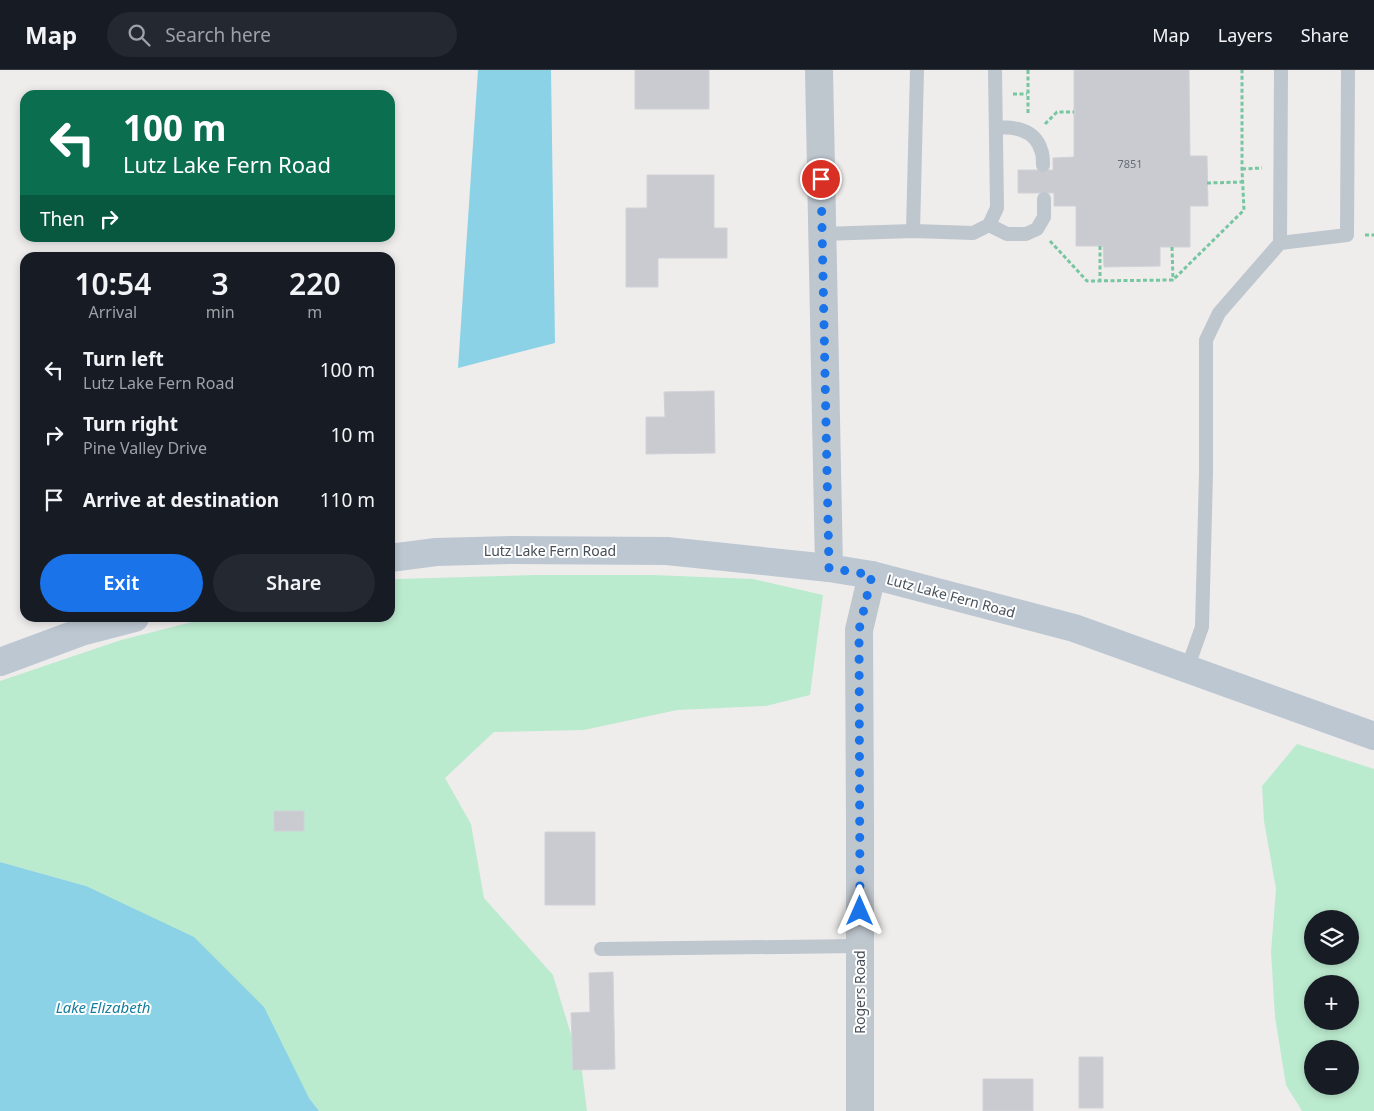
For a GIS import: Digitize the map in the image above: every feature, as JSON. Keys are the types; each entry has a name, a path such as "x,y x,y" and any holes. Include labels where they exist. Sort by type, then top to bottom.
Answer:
{"main road":[{"name":"Lutz Lake Fern Road","path":"395,557 436,552 511,550 667,551 829,568 872,575 1074,628 1374,736"},
{"path":"0,662 81,632 120,622"}],"street":[{"path":"819,70 829,568"},
{"name":"Rogers Road","path":"860,1111 859,630 872,575"}],"lane":[{"path":"913,231 917,70"},
{"path":"822,234 913,231 973,233 989,225 996,208 995,70"},
{"path":"1187,669 1202,627 1206,474 1206,340 1219,313 1280,243 1281,70"},
{"path":"1280,243 1347,235 1348,70"},
{"path":"996,127 1020,129 1034,136 1042,150 1043,165"},
{"path":"989,225 1007,234 1026,234 1037,229 1044,217 1044,199"},
{"path":"601,949 860,946"}],"path":[{"path":"1028,70 1028,117 1032,119"},
{"path":"1047,237 1087,281 1173,280 1244,210 1242,70"},
{"path":"1042,126 1057,112 1074,112"},
{"path":"1207,182 1243,182"},
{"path":"1100,246 1100,281"},
{"path":"1172,247 1173,280"}],"green space":[{"path":"536,575 653,575 753,579 823,595 810,695 766,706 677,710 584,730 494,732 445,778 471,824 484,898 553,975 582,1071 587,1111 319,1111 309,1098 86,886 0,862 0,681 121,640 192,622 395,622 395,579"},
{"path":"1297,744 1374,769 1374,1111 1302,1111 1286,1085 1275,1017 1271,952 1276,889 1264,821 1262,786"}],"water":[{"path":"478,70 551,70 555,343 458,368"},
{"name":"Lake Elizabeth","path":"0,862 86,886 194,937 264,1007 309,1098 319,1111 0,1111"}],"building":[{"path":"635,70 709,70 709,109 635,109"},
{"path":"1074,70 1189,70 1190,156 1207,156 1208,206 1190,206 1190,247 1160,247 1160,266 1104,267 1103,246 1076,246 1076,206 1054,206 1054,193 1018,193 1018,170 1053,170 1053,158 1074,157"},
{"path":"647,175 714,175 714,228 727,228 727,258 658,258 658,287 626,287 626,208 647,208"},
{"path":"714,391 715,453 646,454 646,417 665,417 664,392"},
{"path":"274,811 304,811 304,831 274,831"},
{"path":"545,832 595,832 595,905 545,905"},
{"path":"613,972 615,1069 573,1070 571,1013 590,1012 589,973"},
{"path":"1079,1057 1103,1057 1103,1108 1079,1108"},
{"path":"983,1079 1033,1079 1033,1111 983,1111"}],"route":[{"path":"821,179 829,568 872,575 859,630 860,911"}]}
